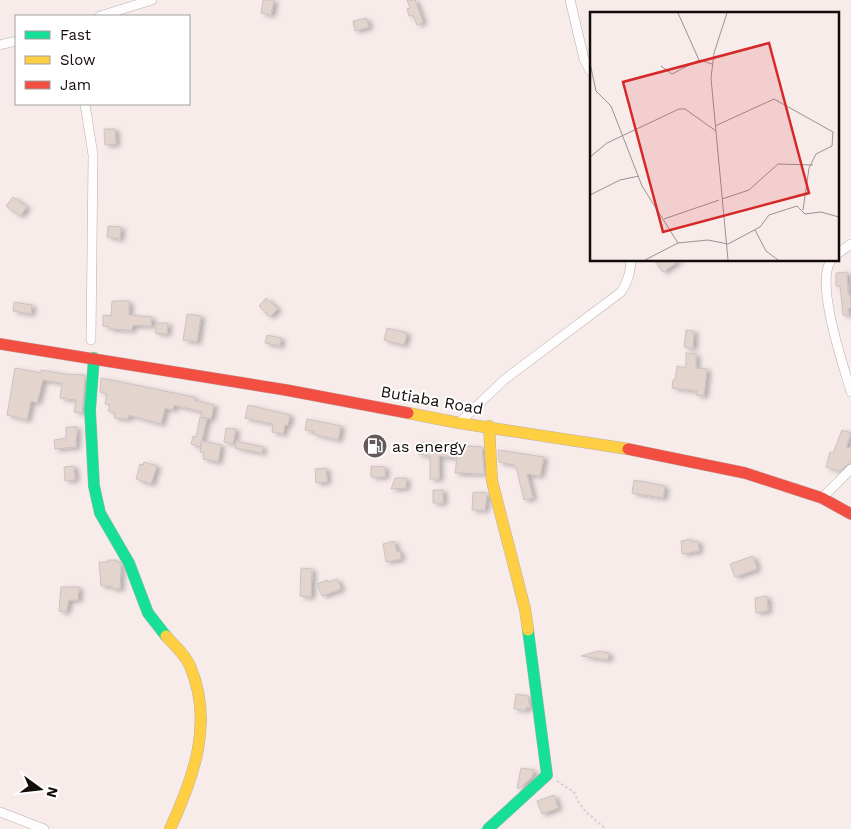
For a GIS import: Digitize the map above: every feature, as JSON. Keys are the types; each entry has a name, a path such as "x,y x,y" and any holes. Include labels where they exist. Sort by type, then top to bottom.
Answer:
{"street":[{"path":"103,15 152,0"},
{"path":"570,0 584,59 590,70"},
{"path":"0,45 15,41"},
{"path":"85,105 93,155 91,340"},
{"path":"838,253 851,244"},
{"path":"459,423 505,379 621,292 627,284 631,261"},
{"path":"832,261 826,274 827,297 833,331 851,392"},
{"name":"Butiaba Road","path":"0,344 286,390 459,423 489,426 693,461 745,473 822,498 851,514"},
{"path":"94,358 90,410 94,486 100,513 128,563 148,613 185,657 190,666 201,704 196,759 185,796 170,829"},
{"path":"488,829 547,775 525,609 492,481 489,426"},
{"path":"822,498 851,469"},
{"path":"0,812 44,829"}],"path":[{"path":"547,775 574,792 586,812 606,829"}],"building":[{"path":"263,0 274,0 271,15 261,13"},
{"path":"407,0 415,0 423,22 417,25 413,15 409,16 407,9 410,8"},
{"path":"366,18 369,27 355,31 353,21"},
{"path":"104,129 115,129 116,144 105,145"},
{"path":"13,197 27,207 20,216 6,206"},
{"path":"108,226 121,227 120,239 107,237"},
{"path":"655,261 679,261 663,272"},
{"path":"847,272 848,295 850,295 851,308 848,308 848,315 843,315 840,286 836,286 836,273"},
{"path":"266,298 278,309 270,317 259,306"},
{"path":"112,301 129,301 129,315 152,317 151,326 133,325 132,330 110,329 110,327 103,326 103,315 111,316"},
{"path":"14,302 32,305 31,314 13,311"},
{"path":"187,314 201,316 197,342 183,340"},
{"path":"156,323 168,323 167,334 155,333"},
{"path":"387,328 407,333 404,345 384,340"},
{"path":"686,330 694,331 693,348 684,347"},
{"path":"267,335 281,338 280,346 265,343"},
{"path":"686,353 696,354 696,368 707,369 704,396 696,395 697,391 672,388 677,366 686,368"},
{"path":"15,368 41,373 41,370 85,375 82,413 74,412 76,400 60,398 62,383 43,380 37,403 31,401 27,420 7,415"},
{"path":"101,378 194,397 194,400 214,405 211,419 201,417 202,412 174,405 173,410 165,408 161,424 129,415 128,419 114,418 115,413 108,411 110,405 105,404 107,394 100,392"},
{"path":"248,405 290,415 288,425 285,425 283,434 272,432 273,424 245,418"},
{"path":"200,417 207,419 200,447 191,444 193,436 196,437"},
{"path":"307,419 341,426 338,440 313,434 314,431 305,430"},
{"path":"66,427 77,427 76,447 55,449 54,440 66,438"},
{"path":"226,428 236,429 233,444 224,442"},
{"path":"842,430 851,433 846,447 851,448 851,463 840,471 826,467 830,452 833,453"},
{"path":"202,441 221,445 218,462 203,459 204,453 200,452"},
{"path":"236,441 263,447 262,453 235,448"},
{"path":"420,442 482,447 484,474 455,473 457,458 439,456 439,479 430,479 430,456 418,454"},
{"path":"498,450 544,457 540,476 527,474 533,498 524,500 516,467 499,462"},
{"path":"144,462 157,466 151,484 136,479 140,464 143,465"},
{"path":"74,466 75,480 65,481 64,467"},
{"path":"371,466 385,467 385,477 371,477"},
{"path":"326,468 327,482 316,483 315,469"},
{"path":"395,478 406,478 406,488 391,489"},
{"path":"634,480 665,486 663,498 632,493"},
{"path":"433,490 443,490 443,503 433,503"},
{"path":"473,492 487,493 485,510 472,510"},
{"path":"691,539 692,542 698,541 699,551 682,554 681,541"},
{"path":"394,541 397,552 400,551 401,559 386,562 383,544"},
{"path":"753,556 757,569 735,577 730,564"},
{"path":"108,560 116,560 121,565 120,589 112,589 112,586 101,586 99,562 109,562"},
{"path":"301,568 312,569 311,597 300,596"},
{"path":"337,579 341,589 322,596 317,584"},
{"path":"61,587 79,587 78,600 69,600 66,612 59,611"},
{"path":"767,596 768,611 756,613 755,598"},
{"path":"598,651 609,653 608,660 581,656"},
{"path":"516,694 528,696 530,708 526,707 526,710 514,709"},
{"path":"521,768 534,770 532,777 520,788 517,788"},
{"path":"554,795 558,808 542,814 537,801"}],"traffic: fast":[{"path":"94,358 90,410 94,486 100,513 129,563 148,613 166,636"},
{"path":"488,829 547,775 528,630"}],"traffic: slow":[{"path":"408,413 459,423 628,449"},
{"path":"489,426 492,481 525,609 528,630"},
{"path":"166,636 190,666 197,687 201,728 198,749 187,789 170,829"}],"traffic: jam":[{"path":"0,344 286,390 408,413"},
{"path":"628,449 745,473 822,498 851,514"}],"place":[{"name":"as energy","path":"375,446"}]}
